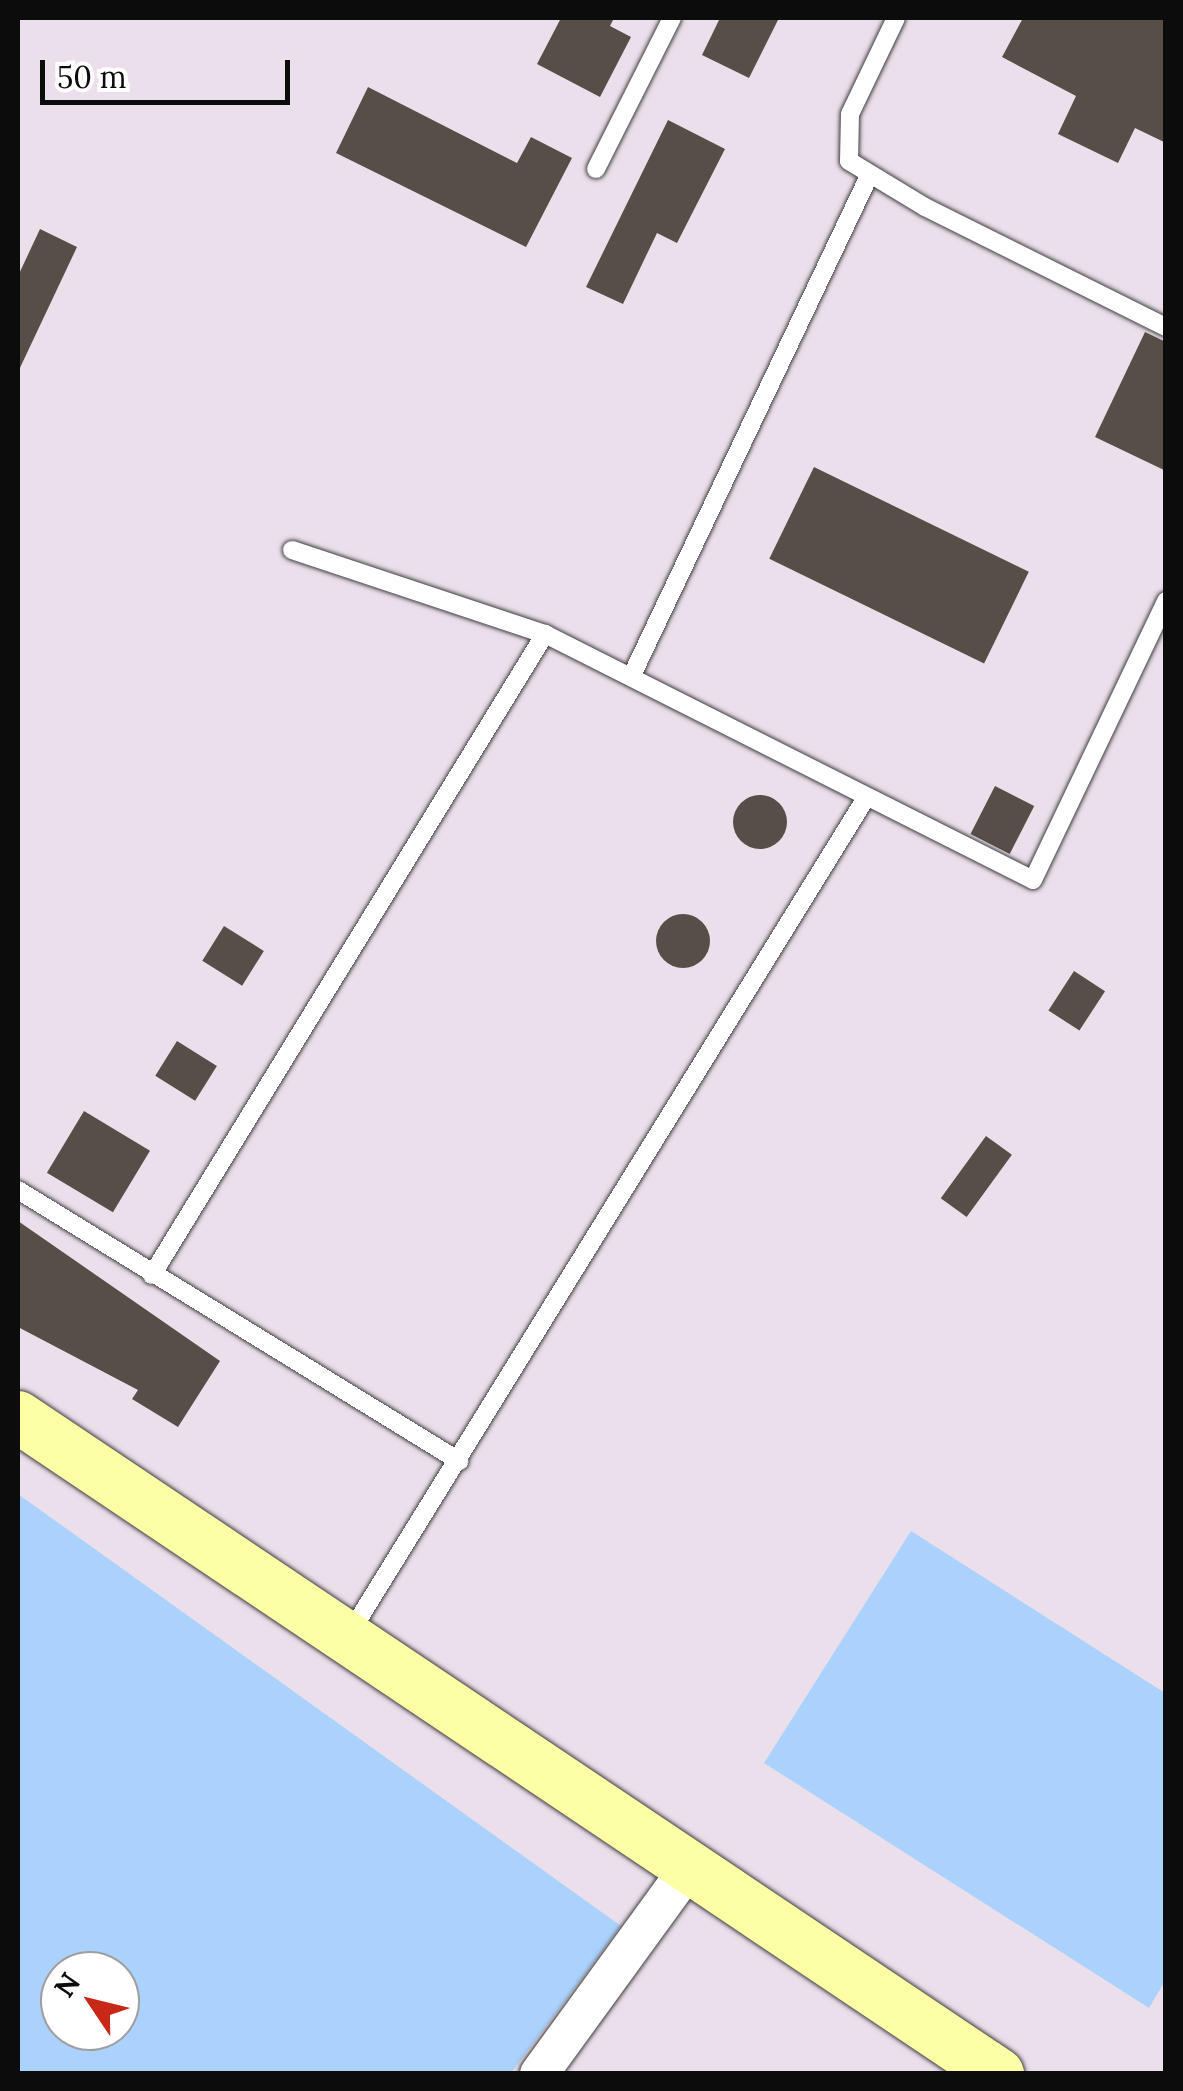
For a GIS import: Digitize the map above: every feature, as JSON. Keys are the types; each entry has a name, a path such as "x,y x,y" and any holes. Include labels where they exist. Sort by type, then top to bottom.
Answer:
{"street":[{"path":"18,1417 998,2074"},
{"path":"539,2074 691,1865"}],"lane":[{"path":"596,169 672,18"},
{"path":"896,18 845,131 849,161 869,176 1166,327"},
{"path":"633,673 869,176"},
{"path":"292,550 545,634 633,673 866,798 1033,880 1166,601"},
{"path":"152,1276 545,634"},
{"path":"347,1638 866,798"},
{"path":"18,1190 459,1462"}],"shaded area":[{"path":"18,18 1165,18 1165,2073 18,2073"}],"water":[{"path":"18,1494 621,1926 511,2073 18,2073"},
{"path":"911,1531 1165,1693 1165,1981 1149,2008 764,1763"}],"building":[{"path":"561,18 614,18 610,26 631,37 600,97 537,64"},
{"path":"720,18 779,18 749,78 702,55"},
{"path":"1023,18 1166,18 1166,143 1135,128 1118,163 1058,134 1076,96 1002,57"},
{"path":"368,87 517,163 531,137 572,158 526,247 336,153"},
{"path":"668,120 725,149 677,243 657,233 623,304 586,287"},
{"path":"40,229 77,247 18,372 18,276"},
{"path":"1145,332 1166,342 1166,471 1095,437"},
{"path":"814,467 1029,572 984,663 769,559"},
{"path":"995,786 1034,806 1010,854 970,834"},
{"path":"760,795 779,803 787,822 779,841 760,849 741,841 733,822 741,803"},
{"path":"683,914 702,922 710,941 702,960 683,968 664,960 656,941 664,922"},
{"path":"224,926 264,951 242,986 202,961"},
{"path":"1074,971 1105,991 1079,1031 1048,1010"},
{"path":"177,1041 217,1066 195,1101 155,1076"},
{"path":"84,1111 150,1151 113,1212 47,1173"},
{"path":"986,1136 1012,1155 967,1217 941,1198"},
{"path":"18,1221 220,1361 178,1427 132,1399 138,1390 18,1327"}]}
